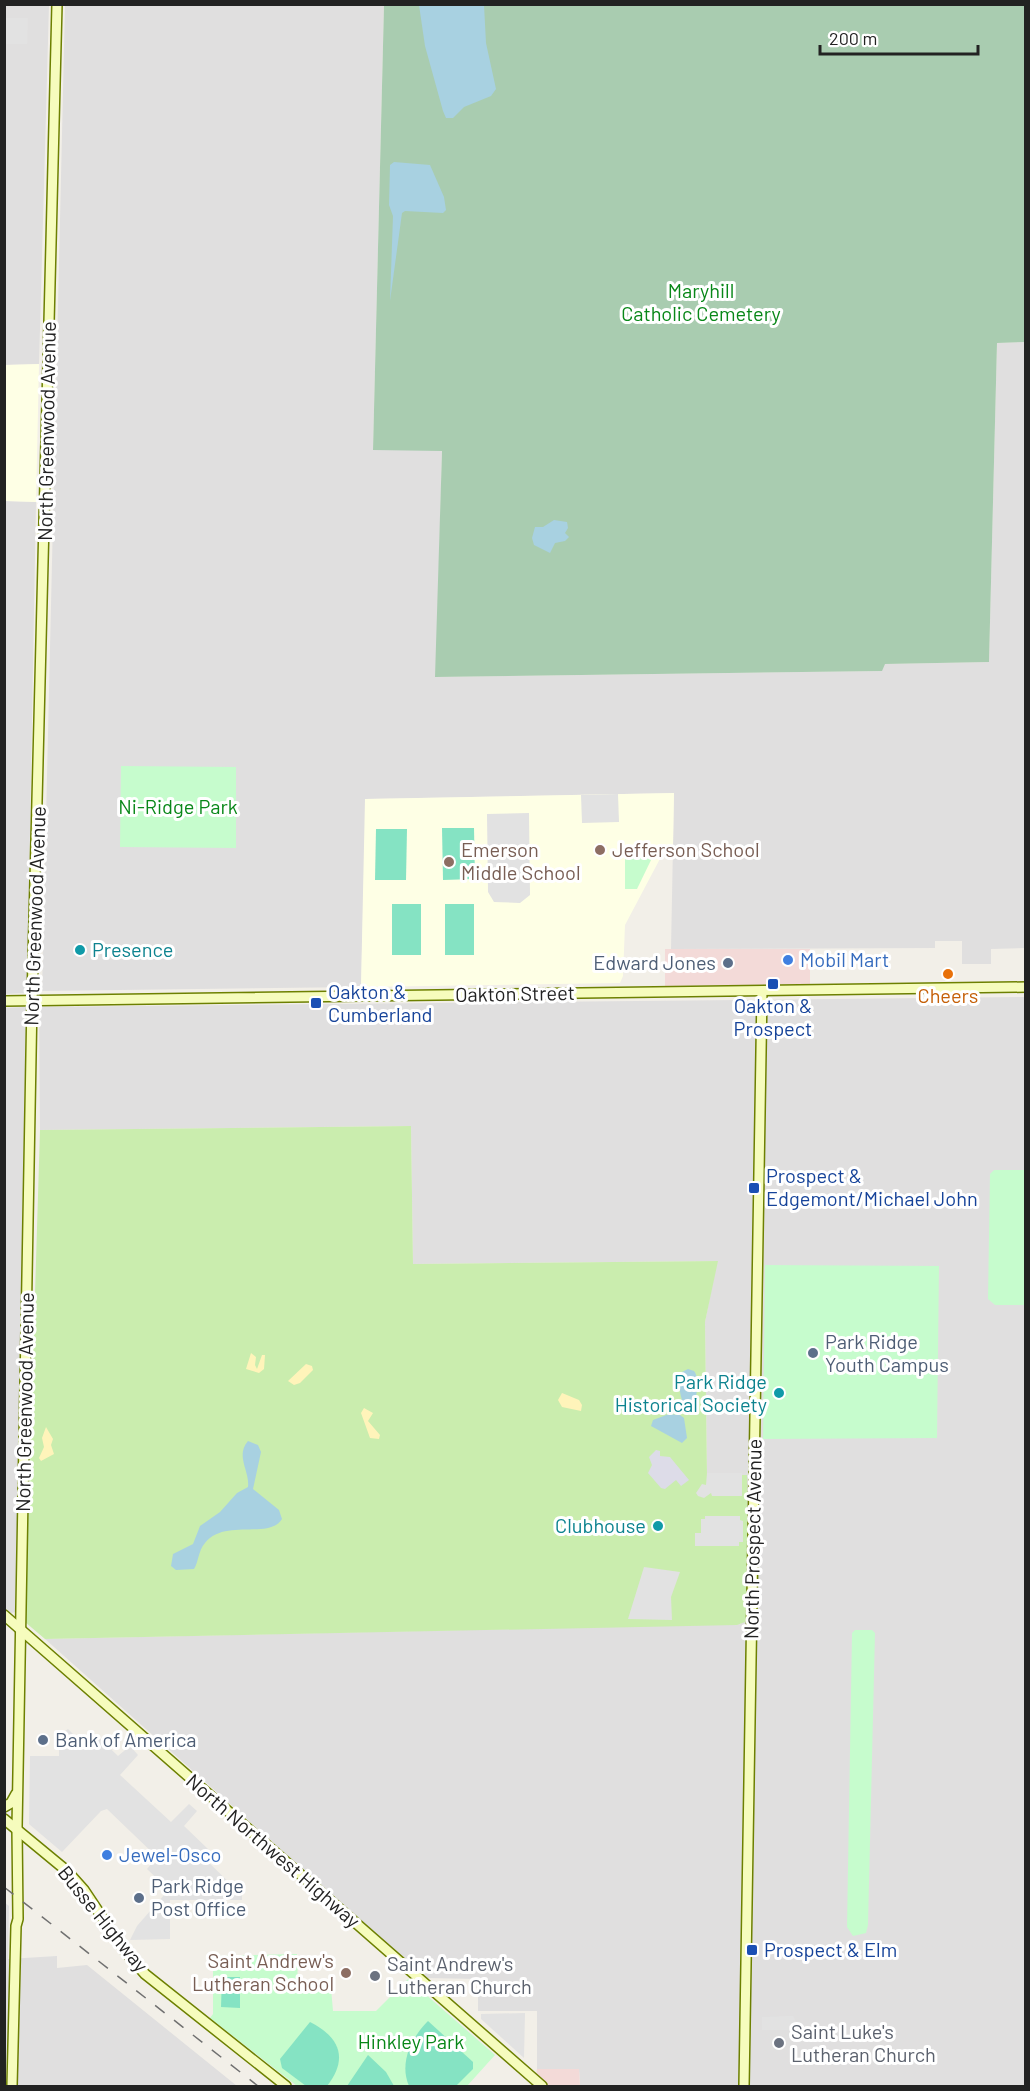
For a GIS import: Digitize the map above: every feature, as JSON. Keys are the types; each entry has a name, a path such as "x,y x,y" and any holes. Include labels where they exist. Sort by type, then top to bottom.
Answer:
{"main road":[{"name":"North Greenwood Avenue","path":"12,2086 18,1919 17,1828 32,1000 57,4"},
{"name":"Oakton Street","path":"4,1001 1026,987"},
{"name":"North Prospect Avenue","path":"744,2086 762,991"},
{"name":"North Northwest Highway","path":"4,1615 542,2086"},
{"path":"4,1807 11,1803 18,1792"},
{"name":"Busse Highway","path":"4,1819 67,1871 84,1890 124,1950 145,1974 286,2086"},
{"name":"North Greenwood Avenue","path":"16,1926 12,1919 14,1840 17,1828"},
{"path":"19,1854 24,1847 43,1850"}],"shaded area":[{"path":"4,5 49,5 39,364 5,365"},
{"path":"65,5 384,5 373,450 442,450 436,677 881,671 884,664 989,662 997,343 1025,342 1025,948 991,949 991,964 962,964 962,941 935,941 935,948 671,949 674,793 366,799 361,987 42,991"},
{"path":"5,18 28,18 27,44 5,44"},
{"path":"39,364 36,502 5,501 5,365"},
{"path":"4,501 36,502 27,993 5,994"},
{"name":"Emerson Middle School","path":"674,793 673,846 662,855 625,925 623,976 620,983 361,987 365,799"},
{"path":"618,794 619,822 582,823 581,795"},
{"path":"529,813 530,895 520,903 494,902 488,892 487,814"},
{"path":"665,949 810,949 810,984 665,986"},
{"path":"1025,997 1025,2086 580,2086 579,2069 537,2069 537,2011 478,2011 478,1979 425,1978 45,1639 741,1624 747,1475 707,1475 705,1322 717,1261 413,1264 411,1126 40,1130 39,1007"},
{"path":"26,1007 16,1612 11,1613 4,1608 4,1008"},
{"path":"656,1450 660,1451 660,1456 670,1457 689,1480 681,1486 676,1480 665,1489 661,1488 648,1473 652,1465 649,1457"},
{"path":"707,1473 742,1473 742,1496 712,1496 711,1493 704,1498 698,1496 696,1493 702,1484 706,1485"},
{"path":"705,1516 740,1516 740,1520 743,1521 743,1542 739,1542 739,1546 695,1546 695,1533 701,1533 701,1519 705,1519"},
{"path":"644,1567 680,1572 671,1597 672,1620 628,1619"},
{"path":"68,1729 83,1744 94,1733 118,1756 130,1746 138,1755 120,1775 171,1822 189,1804 197,1811 184,1826 209,1850 203,1857 242,1895 242,1900 170,1900 170,1939 130,1940 137,1926 165,1894 167,1888 147,1869 157,1857 107,1809 101,1811 62,1852 29,1824 30,1756 59,1756 59,1736"},
{"path":"4,1902 9,1906 8,1959 57,1956 57,1968 87,1965 237,2086 5,2086"},
{"path":"525,2013 524,2058 481,2019 481,2014"},
{"path":"793,2016 796,2022 794,2030 762,2030 762,2017"},
{"path":"537,2069 579,2069 580,2086 549,2086 536,2075"}],"green space":[{"name":"Maryhill Catholic Cemetery","path":"384,5 1025,5 1025,342 997,343 989,662 885,664 882,671 435,677 442,451 373,450"},
{"name":"Ni-Ridge Park","path":"121,766 236,767 236,848 120,847"},
{"path":"442,828 474,828 475,879 443,880"},
{"path":"376,829 407,829 406,880 375,880"},
{"path":"625,858 652,858 637,889 625,889"},
{"path":"392,904 421,904 421,955 392,955"},
{"path":"445,904 474,904 474,955 445,955"},
{"path":"411,1126 413,1264 718,1261 705,1322 707,1475 747,1475 748,1621 737,1625 45,1639 25,1622 40,1130"},
{"path":"994,1170 1025,1170 1025,1305 995,1305 988,1299 990,1174"},
{"path":"765,1265 939,1266 937,1438 763,1439"},
{"path":"855,1630 872,1630 875,1633 868,1925 866,1933 853,1936 847,1927 852,1633"},
{"name":"Hinkley Park","path":"297,1954 298,1987 331,1988 333,2011 376,2011 408,1979 495,2055 467,2086 297,2086 210,2018 213,2014 213,1956"},
{"path":"222,1977 240,1977 240,2008 221,2007"},
{"path":"428,2021 473,2062 473,2069 456,2086 409,2086 405,2069 408,2051 416,2035"},
{"path":"310,2022 329,2035 338,2050 338,2067 327,2086 306,2086 282,2068 280,2059"},
{"path":"368,2055 386,2072 394,2086 347,2086"}],"sand":[{"path":"251,1353 256,1357 257,1369 262,1355 265,1355 264,1369 259,1373 246,1369"},
{"path":"306,1364 312,1366 313,1370 300,1383 294,1385 288,1381"},
{"path":"562,1393 579,1400 582,1405 581,1411 562,1407 558,1400"},
{"path":"364,1408 373,1413 368,1421 380,1435 379,1439 370,1438 361,1413"},
{"path":"46,1427 53,1439 51,1445 54,1454 41,1461 39,1458 44,1447 42,1438"}],"water":[{"path":"419,5 484,5 486,43 496,89 491,96 464,107 453,118 446,118 443,111 425,46"},
{"path":"394,162 430,165 444,197 446,210 443,213 405,211 402,213 390,301 393,216 389,205 390,165"},
{"path":"554,520 567,522 568,528 565,533 569,537 565,541 555,543 550,553 534,545 532,538 535,527 543,527"},
{"path":"688,1369 694,1371 698,1385 694,1402 688,1410 681,1398 679,1382 680,1373"},
{"path":"669,1414 680,1415 684,1418 687,1438 682,1443 651,1426 653,1420"},
{"path":"248,1441 258,1445 261,1452 253,1489 279,1510 282,1519 276,1525 267,1528 235,1530 214,1536 203,1546 194,1569 176,1570 171,1566 173,1554 193,1544 200,1526 220,1512 237,1493 248,1487 243,1452"}],"railway":[{"path":"4,1887 258,2086"}],"place":[{"name":"Jefferson School","path":"600,850"},
{"name":"Emerson Middle School","path":"449,862"},
{"name":"Presence","path":"80,950"},
{"name":"Mobil Mart","path":"788,960"},
{"name":"Edward Jones","path":"728,963"},
{"name":"Cheers","path":"948,974"},
{"name":"Oakton & Prospect","path":"773,984"},
{"name":"Oakton & Cumberland","path":"316,1003"},
{"name":"Prospect & Edgemont/Michael John","path":"754,1188"},
{"name":"Park Ridge Youth Campus","path":"813,1353"},
{"name":"Park Ridge Historical Society","path":"779,1393"},
{"name":"Clubhouse","path":"658,1526"},
{"name":"Bank of America","path":"43,1740"},
{"name":"Jewel-Osco","path":"107,1855"},
{"name":"Park Ridge Post Office","path":"139,1898"},
{"name":"Prospect & Elm","path":"752,1950"},
{"name":"Saint Andrew's Lutheran School","path":"346,1973"},
{"name":"Saint Andrew's Lutheran Church","path":"375,1976"},
{"name":"Saint Luke's Lutheran Church","path":"779,2043"}]}
